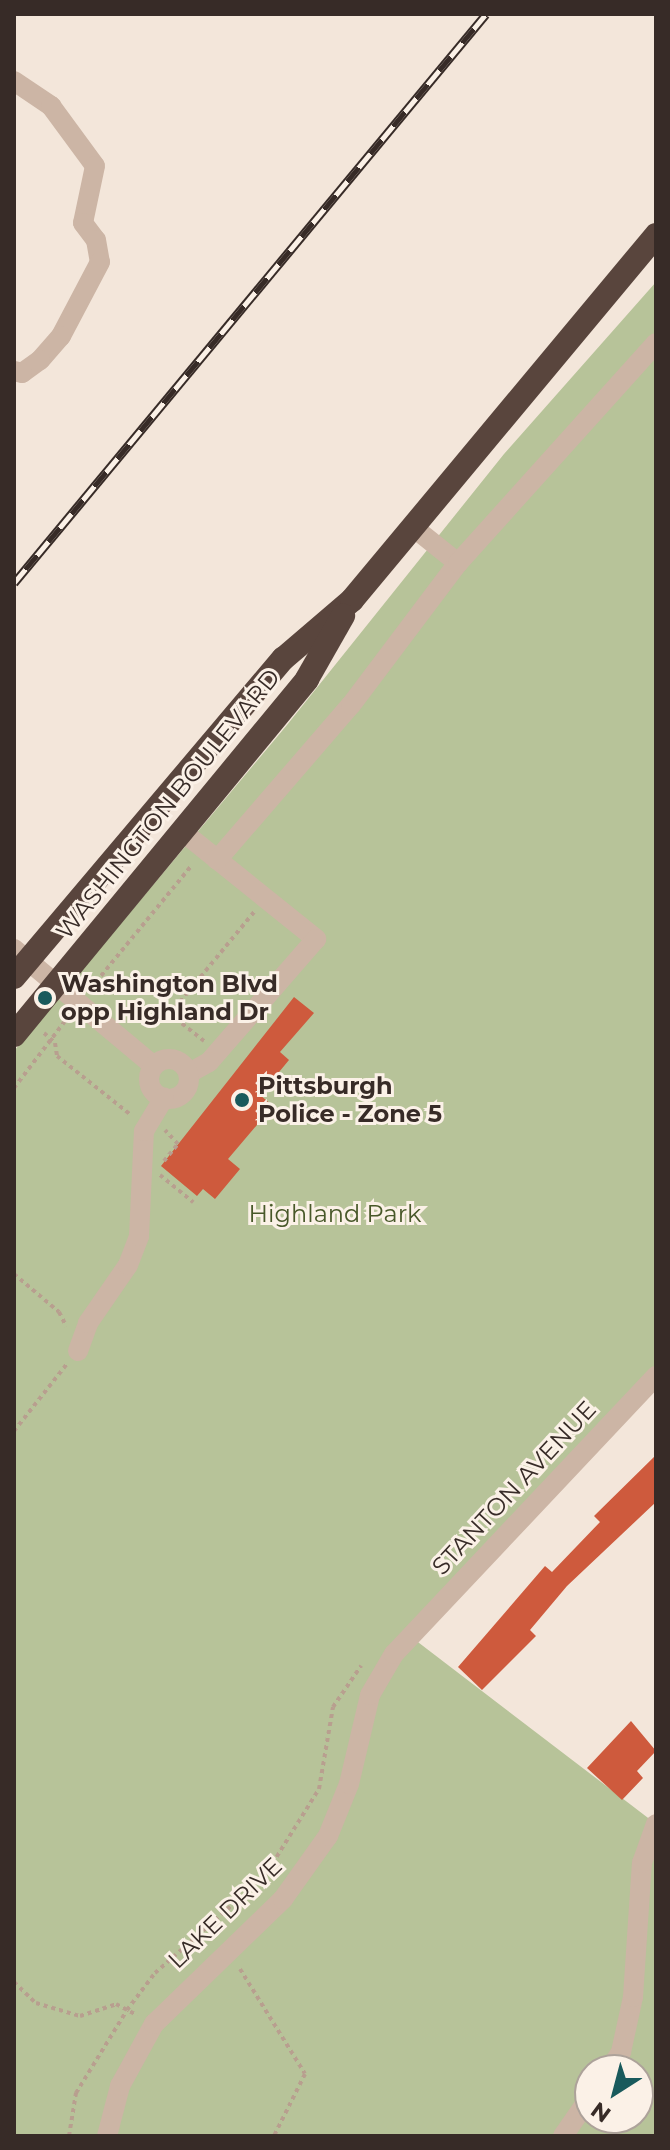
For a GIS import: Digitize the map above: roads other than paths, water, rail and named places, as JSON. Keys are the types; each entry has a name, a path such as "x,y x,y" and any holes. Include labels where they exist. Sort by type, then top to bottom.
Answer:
{"highway":[{"name":"WASHINGTON BOULEVARD","path":"19,962 283,659 352,600 656,235"},
{"name":"WASHINGTON BOULEVARD","path":"14,1035 307,679 352,600"}],"street":[{"path":"14,81 51,106 95,166 83,223 96,240 100,262 61,336 40,360 22,373 14,371"},
{"path":"211,855 351,705 458,563 656,343"},
{"path":"413,527 458,563"},
{"path":"78,1351 88,1323 128,1265 139,1236 144,1131 164,1098 182,1095 189,1073 209,1062 316,939 183,832"},
{"path":"19,962 56,985 154,1066"},
{"path":"154,1066 170,1058 189,1073"},
{"path":"154,1066 150,1085 164,1098"},
{"name":"STANTON AVENUE","path":"410,1636 656,1376"},
{"name":"LAKE DRIVE","path":"107,2136 120,2086 154,2024 298,1882 328,1836 349,1784 370,1695 410,1636"},
{"path":"620,2054 633,1997 642,1863 656,1824"}],"railway":[{"path":"14,583 486,14"}],"place":[{"name":"Washington Blvd opp Highland Dr","path":"45,998"},
{"name":"Pittsburgh Police - Zone 5","path":"242,1100"}],"park label":[{"name":"Highland Park","path":"335,1214"}]}
